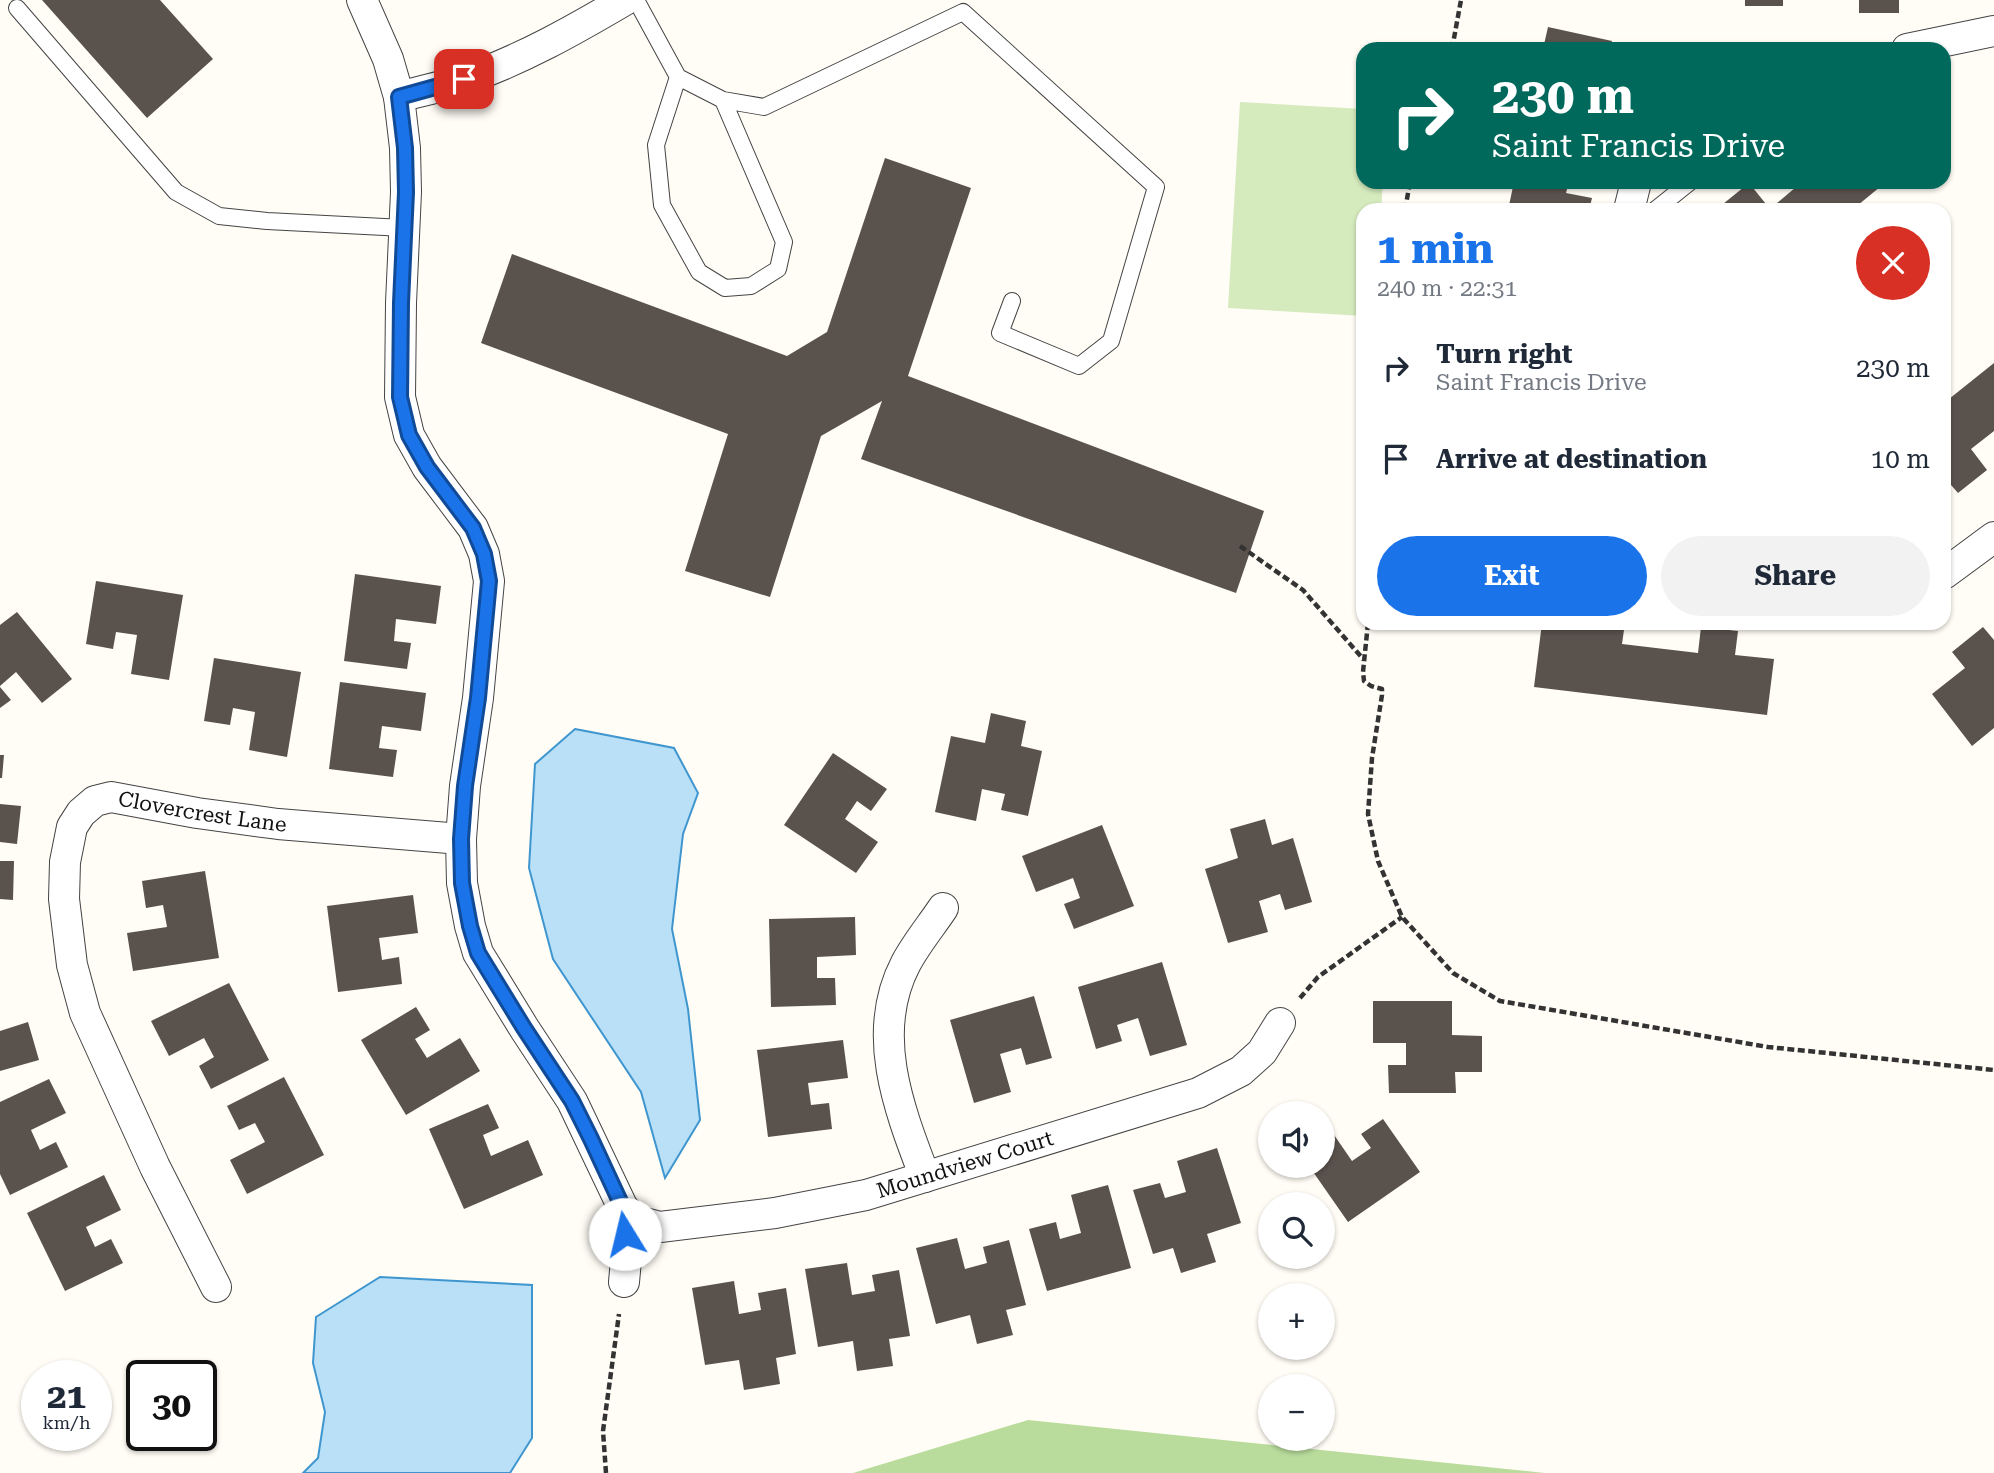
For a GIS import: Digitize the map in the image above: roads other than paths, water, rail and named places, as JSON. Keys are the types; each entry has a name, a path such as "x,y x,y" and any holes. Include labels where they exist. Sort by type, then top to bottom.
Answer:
{"street":[{"path":"362,0 388,59 399,97 405,148 400,397 409,435 427,467 473,528 484,554 489,581 461,839 462,883 470,926 478,953 572,1101 623,1208 626,1260 624,1282"},
{"path":"399,97 464,79 516,59 558,39 625,0"},
{"path":"1941,42 1994,31"},
{"path":"1951,570 1994,537"},
{"name":"Clovercrest Lane","path":"216,1287 155,1167 85,1013 72,965 64,899 65,862 72,827 81,813 95,801 111,796 197,813 278,824 461,839"},
{"path":"925,1177 907,1129 890,1067 888,1032 893,999 906,963 943,908"},
{"name":"Moundview Court","path":"623,1208 637,1220 660,1227 775,1213 866,1195 1198,1093 1241,1070 1262,1052 1280,1023"}],"lane":[{"path":"636,0 678,77 723,100 764,107 963,12 1156,187 1111,341 1079,366 1000,333 1012,301"},
{"path":"17,8 176,192 219,216 404,228"},
{"path":"678,77 656,145 662,205 699,272 725,288 751,286 778,269 784,242 723,100"},
{"path":"1664,203 1681,189"}],"water":[{"path":"575,729 674,748 698,793 683,834 672,929 688,1009 700,1120 665,1178 641,1092 553,959 529,868 535,764"},
{"path":"380,1277 532,1285 532,1438 510,1473 303,1473 318,1458 325,1412 313,1363 316,1317"}]}
